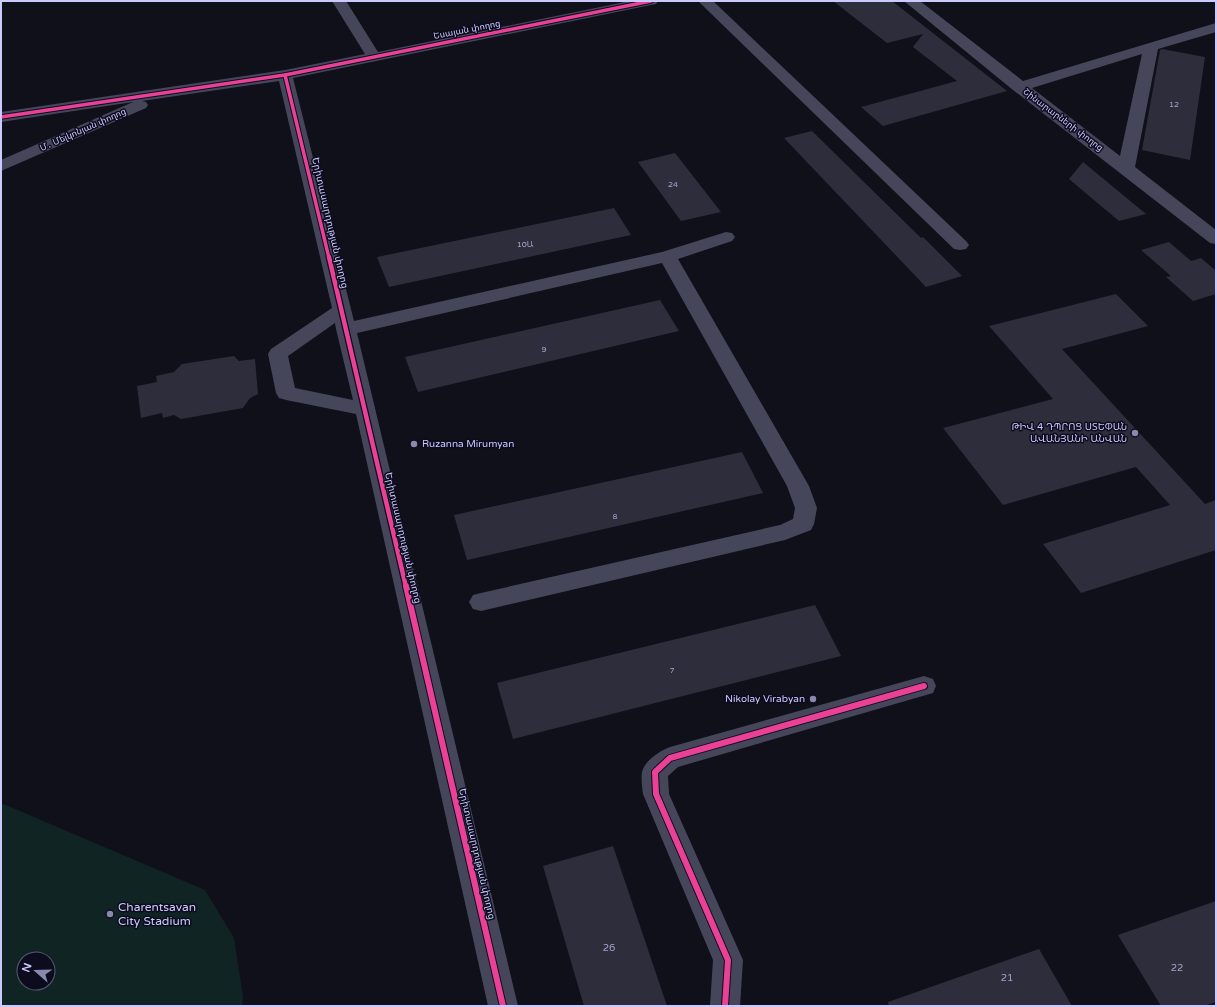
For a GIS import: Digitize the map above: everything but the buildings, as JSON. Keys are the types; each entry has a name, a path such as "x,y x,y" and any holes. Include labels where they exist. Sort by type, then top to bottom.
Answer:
{"street":[{"path":"339,1 374,57"},
{"name":"Եսայան փողոց","path":"165,94 285,75 651,1"},
{"path":"705,1 960,245"},
{"name":"Շինարարների փողոց","path":"911,1 1019,87 1126,168 1216,239"},
{"path":"1019,87 1216,27"},
{"path":"1126,168 1150,47"},
{"name":"Երիտասարդության փողոց","path":"285,75 344,319 503,1006"},
{"path":"1,116 165,94"},
{"name":"Մ․ Մելկոնյան փողոց","path":"1,166 165,94"},
{"path":"364,409 286,393 278,354 344,319 667,256 726,237"},
{"path":"481,602 785,532 803,524 806,508 798,486 667,256"},
{"path":"726,1006 728,960 656,794 655,772 670,758 924,686"}],"green space":[{"name":"Charentsavan City Stadium","path":"1,803 205,890 234,938 243,997 242,1006 1,1006"}],"cycle path":[{"path":"1,117 285,75 651,1"},
{"path":"285,75 342,310 503,1006"},
{"path":"725,1006 728,960 656,794 655,772 670,758 924,686"}],"place":[{"name":"ԹԻՎ 4 ԴՊՐՈՑ ՍՏԵՓԱՆ ԱՎԱՆՅԱՆԻ ԱՆՎԱՆ","path":"1135,433"},
{"name":"Ruzanna Mirumyan","path":"414,444"},
{"name":"Nikolay Virabyan","path":"813,699"},
{"name":"Charentsavan City Stadium","path":"110,914"}]}
